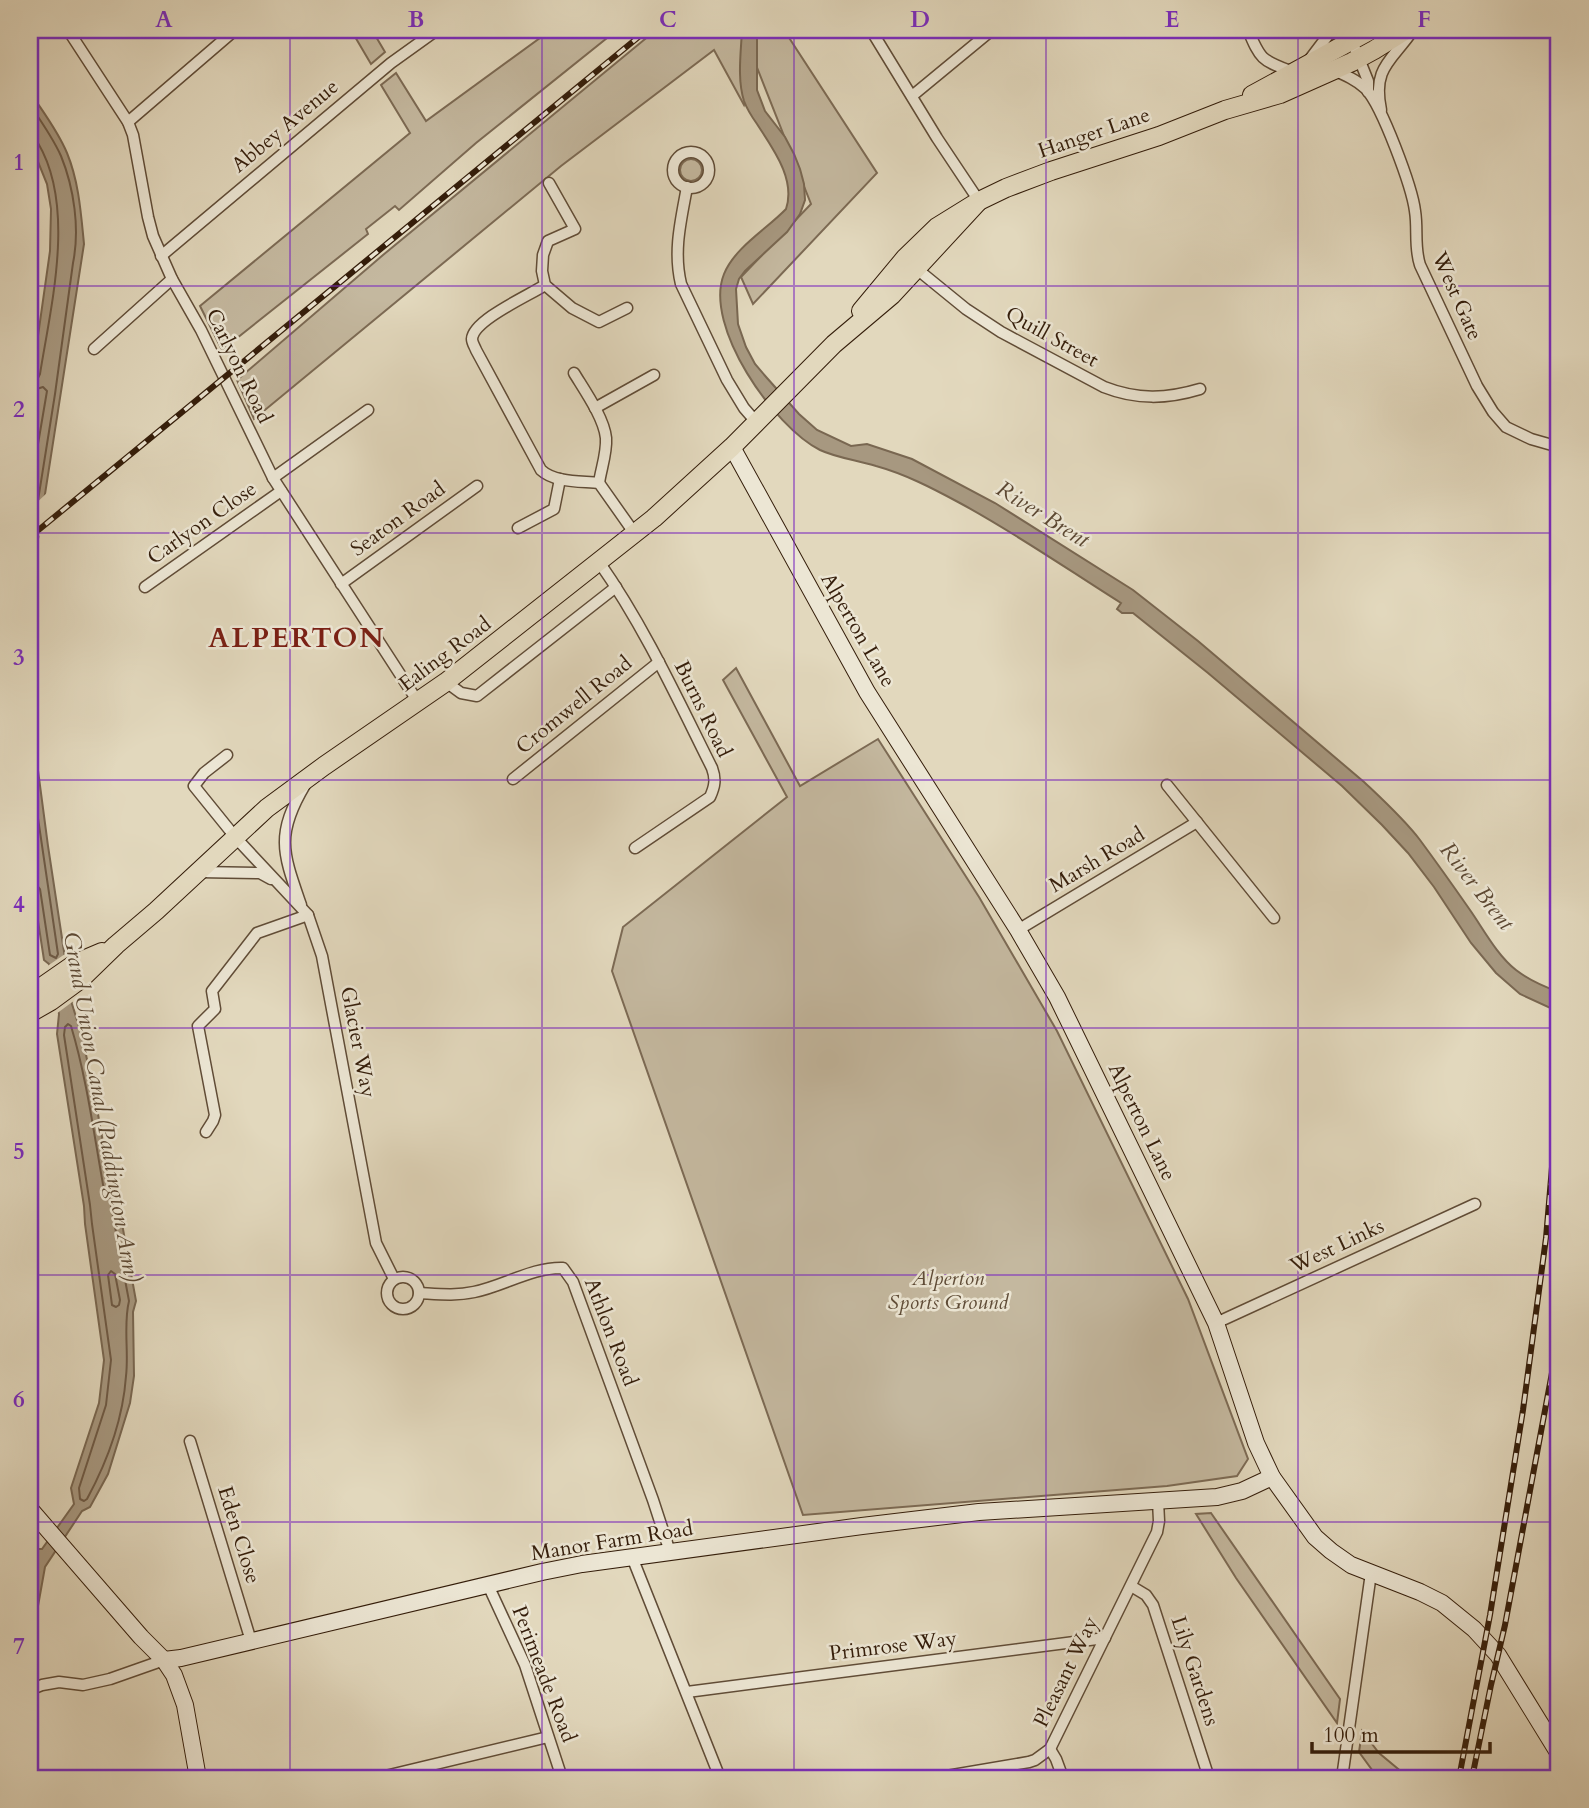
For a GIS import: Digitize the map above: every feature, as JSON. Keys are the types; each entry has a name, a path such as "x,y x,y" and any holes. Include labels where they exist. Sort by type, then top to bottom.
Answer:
{"main road":[{"name":"Hanger Lane","path":"1225,110 1371,30"},
{"name":"Hanger Lane","path":"791,387 911,264 937,228 979,201 1040,175 1158,136 1225,110 1280,94 1359,58 1406,30"},
{"name":"Ealing Road","path":"30,1013 49,992 116,945 156,911 267,808 446,682 635,534 732,447 791,387"},
{"name":"Alperton Lane","path":"732,447 867,692 1018,930 1057,997 1216,1323 1258,1448 1272,1477 1315,1537 1331,1551 1351,1565 1442,1603 1474,1629 1498,1655 1559,1754"},
{"name":"Ealing Road","path":"30,995 49,992"},
{"name":"Manor Farm Road","path":"164,1660 582,1564 979,1512 1217,1497 1242,1491 1272,1477"},
{"path":"32,1512 164,1660 174,1675 185,1705 198,1778"}],"street":[{"name":"Carlyon Road","path":"68,30 128,122 133,135 148,217 161,256 201,330 273,478 418,702"},
{"path":"128,122 235,30"},
{"name":"Abbey Avenue","path":"161,256 391,62 437,30"},
{"path":"870,30 979,201"},
{"path":"912,96 992,30"},
{"path":"1248,30 1256,49 1266,62 1298,69 1332,30"},
{"name":"West Gate","path":"1382,117 1380,76 1385,64 1413,30"},
{"name":"West Gate","path":"1352,41 1368,80 1368,92"},
{"name":"West Gate","path":"1333,70 1354,80 1368,92 1382,117 1413,199 1417,229 1416,253 1420,265 1477,386 1506,427 1531,439 1559,447"},
{"path":"549,183 575,229 548,241 543,255 545,285 572,308 599,322 627,308"},
{"path":"687,187 677,243 681,284 727,380 744,408 762,417"},
{"name":"Quill Street","path":"911,264 966,309 1001,332 1104,387 1120,393 1146,397 1182,394 1200,389"},
{"path":"94,349 172,279"},
{"path":"545,285 481,324 472,339 541,470 560,479 599,483"},
{"path":"574,373 606,434 599,483 635,534"},
{"path":"594,408 654,375"},
{"path":"273,478 368,410"},
{"path":"518,528 554,509 560,479"},
{"name":"Seaton Road","path":"341,584 477,486"},
{"name":"Carlyon Close","path":"145,587 281,491"},
{"name":"Burns Road","path":"598,562 616,587 659,662 712,768 715,783 710,797 635,848"},
{"path":"446,682 461,693 477,696 616,587"},
{"name":"Cromwell Road","path":"513,779 659,662"},
{"name":"Glacier Way","path":"227,755 204,773 194,786 236,838 305,913 322,956 376,1243 394,1279"},
{"path":"206,1132 215,1115 198,1026 215,1010 212,991 257,933 305,913 286,856 285,828 294,803 310,776"},
{"path":"1167,785 1274,918"},
{"name":"Marsh Road","path":"1018,930 1197,822"},
{"path":"199,872 260,873 279,883"},
{"name":"West Links","path":"1216,1323 1475,1204"},
{"name":"Athlon Road","path":"419,1293 477,1292 549,1267 563,1268 573,1282 670,1552"},
{"path":"403,1276 417,1284 419,1293 418,1301 406,1309 395,1307 387,1298 388,1286 394,1279 403,1276"},
{"name":"Eden Close","path":"190,1441 251,1641"},
{"name":"Pleasant Way","path":"935,1778 1029,1762 1049,1749 1157,1532 1158,1501"},
{"path":"632,1558 720,1778"},
{"path":"1342,1778 1371,1573"},
{"name":"Perimeade Road","path":"488,1585 525,1665 562,1778"},
{"name":"Lily Gardens","path":"1131,1586 1146,1595 1153,1605 1209,1778"},
{"name":"Primrose Way","path":"687,1692 1105,1638"},
{"path":"30,1690 60,1682 83,1685 110,1679 164,1660"},
{"path":"377,1778 548,1737"},
{"path":"1049,1749 1063,1778"}],"green space":[{"path":"351,30 372,30 385,52 371,64"},
{"path":"551,30 617,30 476,143 399,210 395,206 366,229 368,234 222,350 200,306 410,133 381,85 396,73 426,121"},
{"path":"656,30 784,30 877,173 753,304 741,277 811,204 756,65 744,105 714,50 561,166 254,419 237,380 383,255"},
{"path":"691,159 699,162 702,170 699,178 691,181 683,178 680,170 683,162"},
{"name":"Alperton Sports Ground","path":"736,668 800,786 878,739 979,897 1057,1031 1188,1299 1248,1459 1237,1476 1167,1486 803,1515 612,971 623,927 787,797 723,680"},
{"path":"1211,1513 1340,1699 1337,1723 1236,1578 1196,1514"},
{"path":"1362,1731 1379,1753 1409,1778 1378,1778 1359,1752"}],"water":[{"path":"742,30 757,30 757,90 765,111 794,154 804,184 805,200 800,214 787,232 739,279 736,289 738,324 755,364 799,414 817,430 851,446 867,444 912,459 995,503 1133,590 1198,641 1364,782 1400,817 1414,832 1503,957 1526,977 1559,992 1559,1012 1520,994 1496,973 1471,943 1408,853 1342,786 1133,613 1122,613 1117,609 1121,603 1000,526 938,492 887,469 820,450 802,438 764,398 733,346 724,320 720,296 724,274 729,264 743,247 786,209 788,198 788,187 781,165 744,101 740,75"},
{"path":"30,92 59,137 71,164 79,198 84,244 38,539 30,661 30,392 50,251 51,209 47,184 30,142"},
{"path":"30,661 32,725 72,1004 95,1097 111,1188 117,1196 136,1301 133,1312 134,1376 130,1403 108,1474 90,1507 82,1511 45,1567 38,1606 30,1617 30,1558 37,1549 42,1549 74,1504 71,1488 99,1403 104,1360 84,1206 57,1034 59,1014 49,964 44,960 30,869"}],"pier":[{"path":"49,491 43,533 30,544 30,509"},
{"path":"68,952 75,1000 56,1014 46,967"}],"railway":[{"path":"30,537 647,30"},
{"path":"1459,1778 1490,1615 1523,1410 1546,1238 1559,1084"},
{"path":"1472,1778 1505,1625 1559,1335"}],"district":[{"name":"ALPERTON","path":"297,638"}],"water label":[{"name":"River Brent","path":"1043,514"},
{"name":"River Brent","path":"1477,886"},
{"name":"Grand Union Canal (Paddington Arm)","path":"102,1107"}]}
